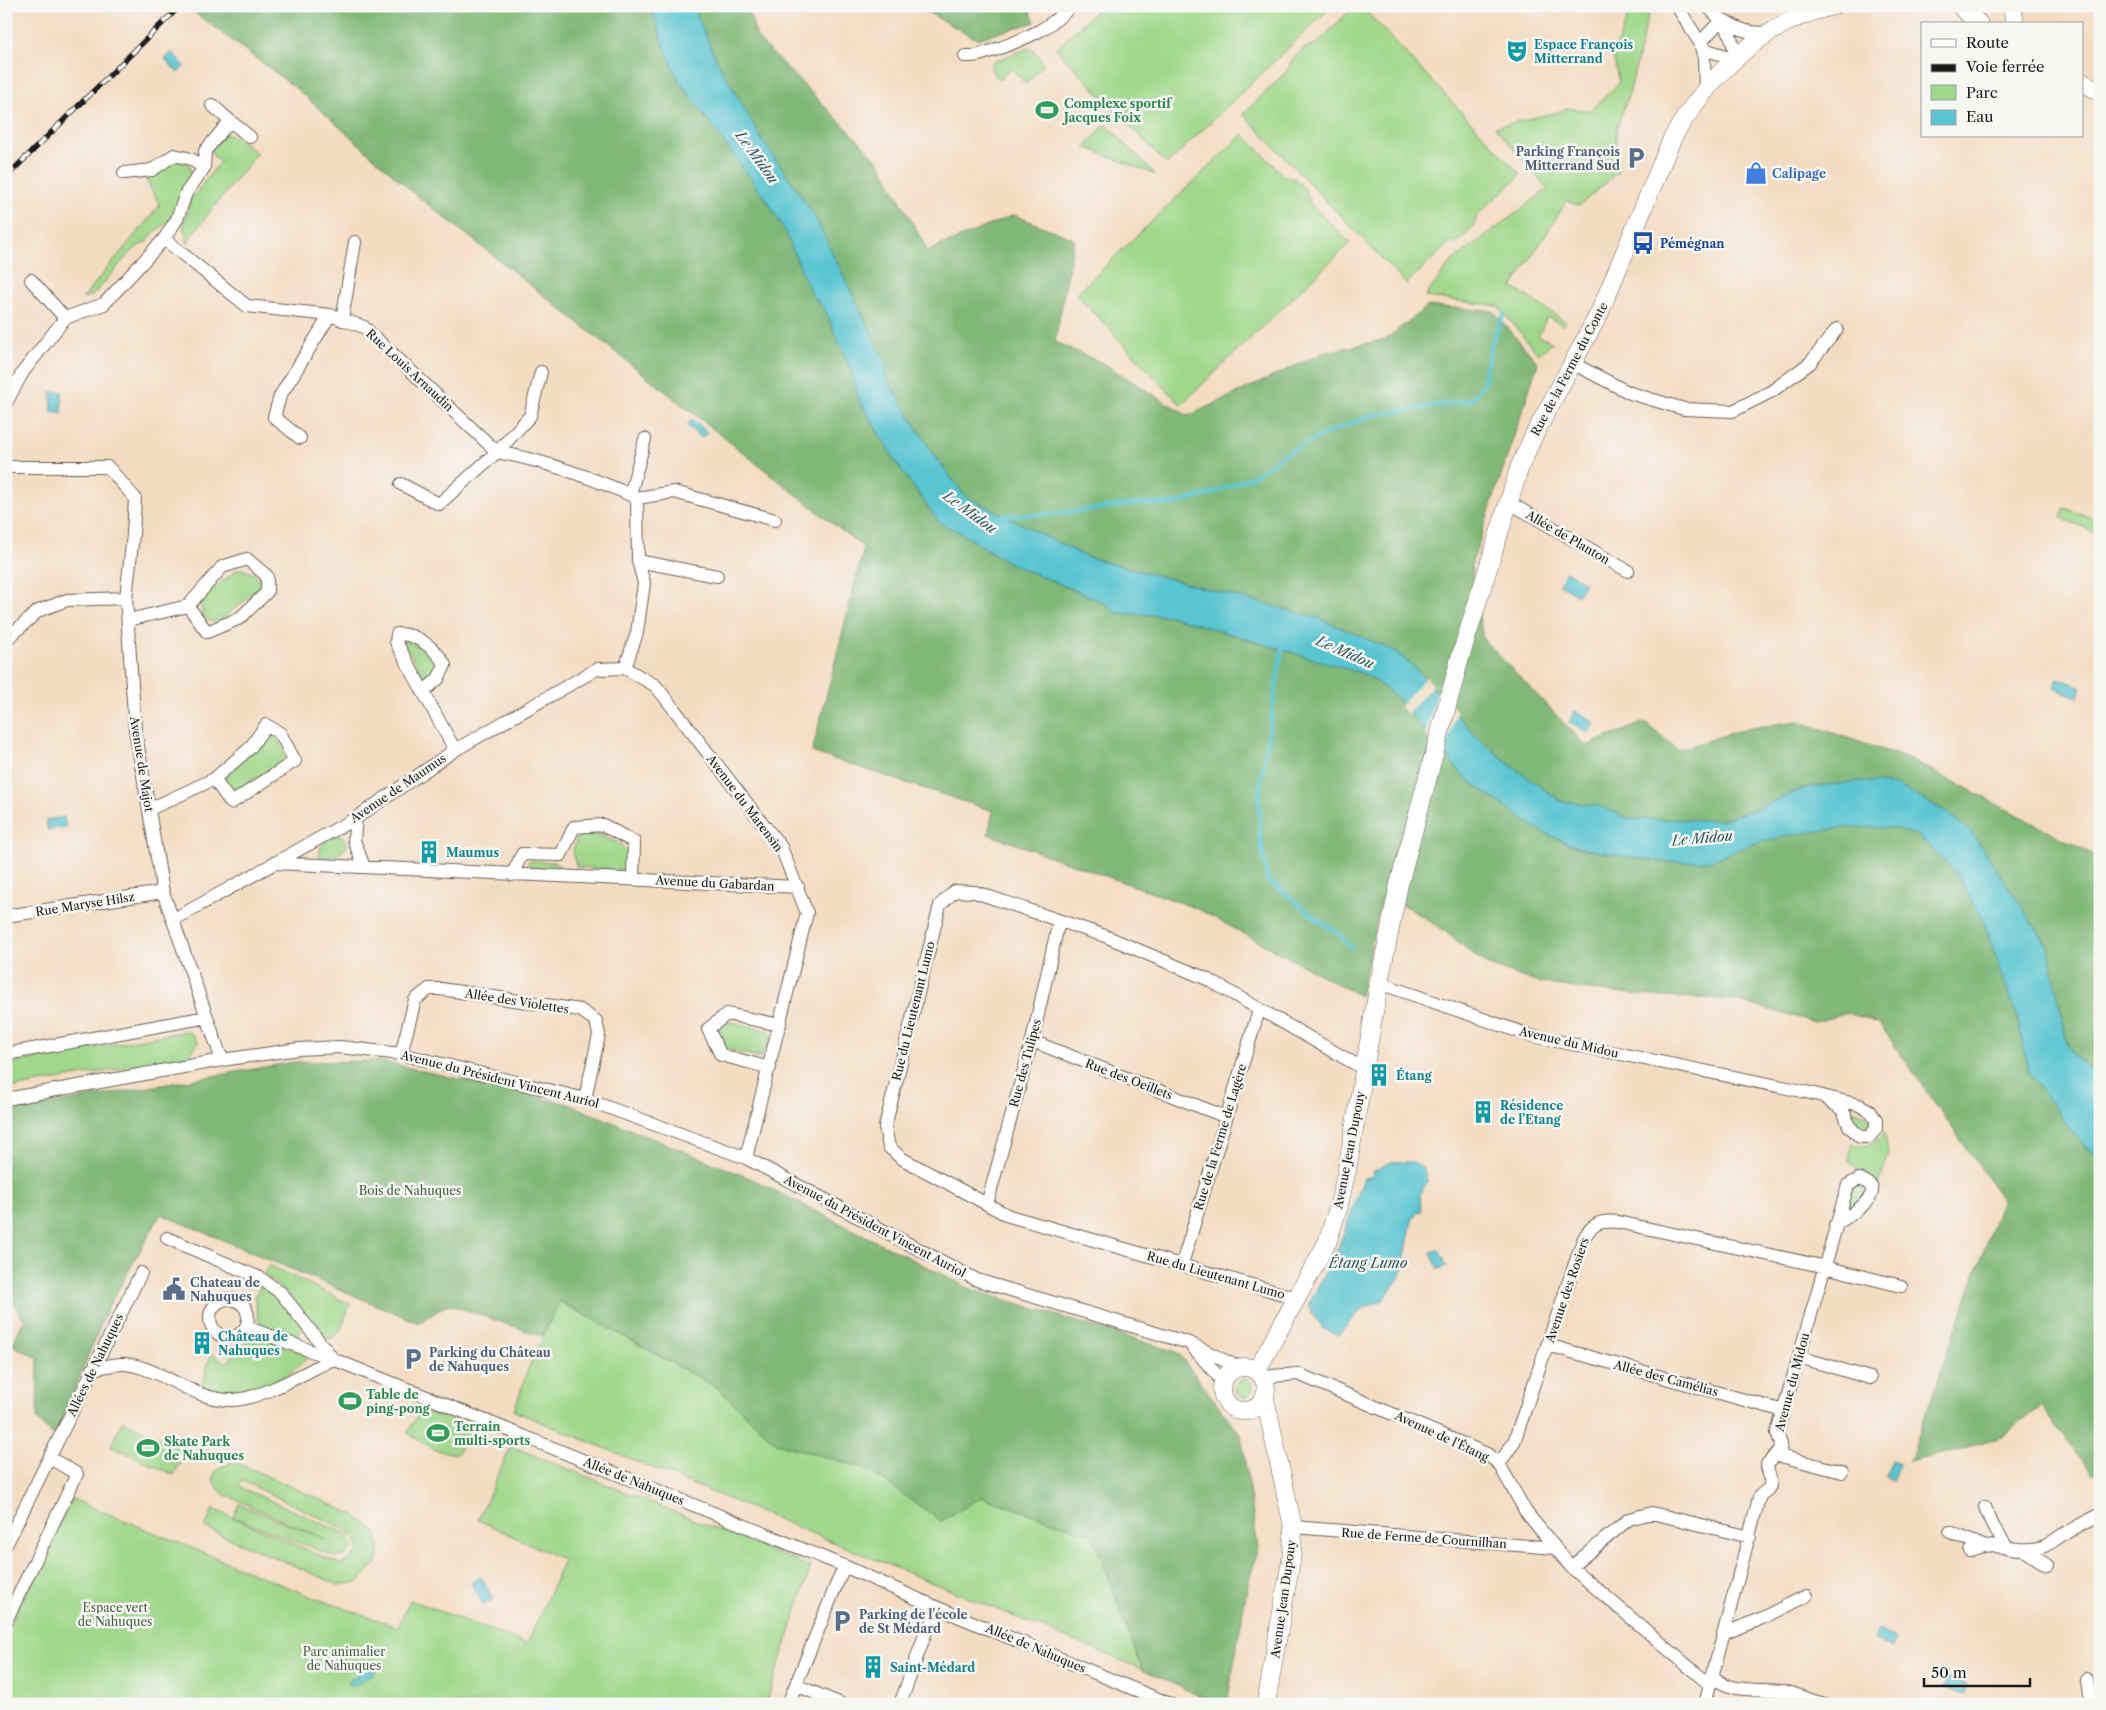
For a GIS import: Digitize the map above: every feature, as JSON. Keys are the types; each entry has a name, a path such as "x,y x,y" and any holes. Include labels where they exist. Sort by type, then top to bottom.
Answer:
{"street":[{"path":"965,56 976,57 1032,36 1056,21 1071,6"},
{"path":"1677,6 1700,42 1704,58 1704,92"},
{"path":"1707,6 1722,19 1746,32 1759,33 1770,31"},
{"name":"Rue de la Ferme du Conte","path":"1429,767 1460,658 1520,466 1534,435 1600,314 1672,139 1684,118 1704,92 1735,58 1770,31 1800,16 1832,6"},
{"path":"1960,6 1977,22"},
{"path":"2012,6 2015,22"},
{"path":"1700,42 1722,19"},
{"path":"1700,42 1716,54 1735,58 1734,44 1722,19"},
{"path":"2084,83 2100,92"},
{"path":"212,105 250,137"},
{"path":"6,403 23,372 65,318 104,304 164,239 177,219 186,193 204,168 205,151 230,121"},
{"path":"124,173 152,170 174,155 192,160 204,168"},
{"name":"Rue Louis Arnaudin","path":"164,239 247,306 330,315 364,327 497,452"},
{"path":"342,320 355,242"},
{"path":"32,280 65,318"},
{"path":"300,438 274,417 280,396 330,315"},
{"path":"1572,363 1639,396 1684,409 1733,411 1772,391 1810,363 1836,329"},
{"path":"401,484 439,504 497,452 530,416 541,372"},
{"path":"625,668 637,633 644,583 638,561 633,496 645,439"},
{"path":"497,452 525,457 613,487 633,496 674,492 774,520"},
{"name":"Avenue de Majot","path":"6,467 108,467 135,498 126,598 135,729 163,892 222,1060"},
{"name":"Allée de Planton","path":"1508,502 1628,572"},
{"path":"128,620 188,606 222,568 247,559 267,576 267,592 240,618 207,632 188,606"},
{"path":"638,561 716,576"},
{"path":"6,640 38,611 67,600 126,598"},
{"path":"423,692 438,679 445,665 440,655 421,640 406,634 398,634 396,642 423,692 455,750"},
{"name":"Avenue de Maumus","path":"174,919 356,818 455,750 597,669 625,668"},
{"name":"Avenue du Marensin","path":"625,668 656,686 781,847 807,912 770,1068 746,1158"},
{"path":"150,810 214,779 250,748 266,724 280,733 295,761 231,803 214,779"},
{"name":"Avenue Jean Dupouy","path":"1260,1374 1297,1298 1327,1243 1339,1205 1395,899 1429,767"},
{"path":"356,818 354,840 364,866"},
{"path":"512,875 522,854 561,855 574,827 603,825 634,842 633,879"},
{"name":"Avenue du Gabardan","path":"273,864 364,866 512,875 798,887"},
{"name":"Rue du Lieutenant Lumo","path":"1297,1298 1008,1216 901,1158 889,1147 884,1127 940,905 955,891 975,892 1105,936 1207,979 1364,1069"},
{"name":"Rue Maryse Hilsz","path":"6,916 163,892"},
{"name":"Rue des Tulipes","path":"987,1204 1032,1041 1059,922"},
{"name":"Avenue du Midou","path":"1379,983 1532,1036 1823,1096"},
{"name":"Allée des Violettes","path":"401,1054 415,1000 429,989 441,989 580,1010 596,1021 599,1035 585,1099"},
{"name":"Rue de la Ferme de Lagère","path":"1182,1264 1259,1010"},
{"path":"770,1068 721,1055 708,1029 727,1014 780,1024"},
{"path":"6,1054 207,1017"},
{"name":"Rue des Oeillets","path":"1032,1041 1226,1118"},
{"name":"Avenue du Président Vincent Auriol","path":"6,1098 222,1060 299,1049 340,1047 401,1054 585,1099 746,1158 977,1280 1189,1343 1238,1368"},
{"name":"Avenue des Rosiers","path":"1499,1464 1514,1442 1584,1240 1595,1223 1618,1222 1824,1266"},
{"name":"Avenue du Midou","path":"1709,1689 1759,1498 1762,1492 1768,1489 1770,1485 1768,1464 1780,1450 1781,1444 1777,1433 1835,1225"},
{"path":"167,1238 260,1278 281,1293 333,1360"},
{"path":"1824,1266 1901,1286"},
{"name":"Allées de Nahuques","path":"6,1545 141,1273"},
{"path":"246,1327 333,1360"},
{"path":"1189,1343 1223,1382"},
{"name":"Allée des Camélias","path":"1548,1345 1784,1411"},
{"path":"1799,1357 1870,1378"},
{"path":"93,1369 114,1364 138,1366 210,1397 235,1400 260,1393 333,1360"},
{"name":"Allée de Nahuques","path":"333,1360 844,1566 938,1608 1170,1704"},
{"path":"1245,1367 1260,1374 1267,1392 1257,1408 1238,1411 1226,1403 1222,1389 1223,1382 1232,1371 1245,1367"},
{"name":"Avenue de l'Étang","path":"1260,1374 1272,1376 1298,1374 1487,1454 1499,1464 1526,1512 1571,1567 1709,1689"},
{"name":"Avenue Jean Dupouy","path":"1265,1398 1293,1527 1292,1554 1266,1704"},
{"path":"1246,1411 1274,1436"},
{"path":"1776,1455 1842,1472"},
{"path":"6,1621 77,1474 50,1458"},
{"path":"1985,1507 1993,1526 2006,1546"},
{"path":"1571,1567 1629,1519 1652,1513 1750,1537"},
{"path":"2024,1550 2043,1547 2100,1515"},
{"name":"Rue de Ferme de Cournilhan","path":"1293,1527 1555,1548"},
{"path":"1950,1532 1983,1546"},
{"path":"1970,1551 1983,1546 2006,1546 2024,1550 2047,1565"},
{"path":"788,1704 844,1566"},
{"path":"1724,1634 1756,1622 1806,1596"},
{"path":"900,1704 927,1629 931,1626 938,1608"},
{"path":"1729,1612 1756,1622"},
{"path":"2086,1679 2090,1704"},
{"path":"796,1685 841,1704"},
{"path":"1709,1689 1745,1688 1784,1692 1824,1704"}],"green space":[{"path":"186,6 747,6 757,38 878,160 928,251 1014,215 1074,239 1055,342 1104,364 1188,416 1323,353 1386,339 1428,306 1493,311 1538,363 1471,566 1483,639 1586,746 1645,722 1678,750 1744,729 1798,721 1912,760 2100,858 2100,1471 2094,1475 2041,1406 2004,1435 1966,1448 1909,1462 2002,1199 1879,1023 1848,1013 1815,1022 1729,999 1663,997 1581,989 1536,982 1486,964 1442,929 1405,906 1382,897 1360,996 1198,909 988,834 993,811 812,752 864,548 415,194 297,89"},
{"path":"916,6 1028,6 1035,22 977,39"},
{"path":"1101,6 1332,6 1167,164 1056,49"},
{"path":"1355,6 1361,6 1521,175 1477,215 1473,227 1459,241 1449,243 1406,284 1243,114 1288,70 1292,60 1305,48 1315,45"},
{"path":"1632,6 1650,6 1630,91 1616,130 1618,172 1579,206 1567,201 1512,287 1566,322 1563,325 1547,317 1538,336 1553,343 1538,354 1498,306 1425,297 1452,261 1548,189 1495,127 1558,112 1566,108 1590,111 1619,83 1613,55"},
{"path":"1028,48 1037,54 1043,65 1026,84 1011,69 1001,79 997,78 991,69 993,62"},
{"path":"1106,124 1156,175 1085,147"},
{"path":"224,133 239,139 257,153 190,237 188,244 183,226 191,199 220,162 213,156 211,150"},
{"path":"1243,134 1283,175 1295,179 1306,190 1310,203 1350,243 1181,405 1076,294"},
{"path":"172,160 189,164 192,175 172,219 152,234 148,241 128,255 93,295 82,299 160,205 146,180"},
{"path":"2065,508 2100,521 2100,534 2061,518"},
{"path":"242,569 255,574 260,583 258,590 218,622 212,622 203,617 201,605 203,597 237,570"},
{"path":"402,641 408,641 438,659 437,668 427,676 424,676"},
{"path":"276,736 287,759 240,788 232,788 226,784 225,778 228,774 268,737"},
{"path":"595,834 616,842 625,849 627,855 626,862 622,870 577,867 572,853 577,838 583,835"},
{"path":"341,835 348,845 339,854 332,857 320,857 319,853 324,842 329,838"},
{"path":"529,861 556,862 560,866 557,870 531,869 528,865"},
{"path":"727,1021 769,1031 771,1035 765,1054 759,1057 726,1049 719,1043 716,1034 717,1029"},
{"path":"187,1031 198,1042 191,1054 186,1057 6,1089 6,1064"},
{"name":"Bois de Nahuques","path":"380,1061 568,1104 752,1179 973,1290 1177,1352 1241,1435 1258,1549 1247,1588 1227,1704 1217,1704 1142,1669 1093,1535 982,1497 941,1521 865,1468 776,1443 718,1388 560,1301 542,1336 448,1304 419,1323 161,1214 109,1305 55,1436 37,1421 38,1358 12,1345 24,1320 10,1296 6,1298 6,1112 294,1062"},
{"path":"1849,1109 1865,1114 1870,1120 1869,1127 1862,1128 1856,1122"},
{"path":"1885,1133 1888,1153 1878,1188 1871,1184 1849,1161 1851,1143 1870,1144"},
{"path":"1862,1184 1867,1192 1865,1197 1846,1211 1853,1188"},
{"path":"269,1265 350,1304 340,1332 331,1339 321,1336 295,1300 264,1274"},
{"path":"262,1283 278,1296 303,1324 295,1341 259,1323 255,1298"},
{"path":"559,1301 718,1388 776,1443 865,1468 941,1520 981,1497 1093,1535 1142,1669 514,1411 528,1369"},
{"path":"257,1334 309,1356 292,1371 258,1390 234,1395 215,1392 202,1385 211,1354 228,1363 248,1340"},
{"path":"1244,1379 1250,1382 1253,1388 1250,1394 1244,1397 1238,1394 1235,1388 1238,1382"},
{"name":"Terrain multi-sports","path":"420,1411 448,1418 469,1432 457,1454 435,1450 407,1433"},
{"name":"Skate Park de Nahuques","path":"122,1421 186,1449 174,1475 111,1446"},
{"path":"511,1446 811,1567 766,1704 6,1704 6,1633 72,1499 312,1597 398,1627 410,1600 527,1644 564,1560 478,1520"},
{"path":"230,1463 240,1464 355,1515 375,1531 380,1546 377,1563 358,1582 339,1585 205,1528 213,1509 340,1564 348,1561 357,1553 358,1544 351,1534 344,1529 243,1481 239,1484 242,1488 348,1535 353,1548 345,1556 336,1557 233,1517 239,1504 325,1539 224,1494 215,1485 214,1476 218,1469"}],"water":[{"name":"Le Midou","path":"651,6 693,6 716,59 764,143 814,215 886,363 886,377 932,452 965,496 1087,557 1318,618 1395,651 1414,667 1477,737 1513,767 1561,801 1599,806 1629,819 1721,820 1761,807 1804,788 1861,781 1897,785 1948,813 1972,833 2048,946 2067,1043 2074,1056 2100,1077 2100,1157 2079,1141 2029,1073 2017,1017 1984,923 1957,874 1917,835 1894,828 1850,827 1797,834 1759,842 1709,861 1665,862 1577,847 1540,831 1466,779 1395,696 1367,675 1170,616 1117,613 1105,603 1011,564 939,522 897,464 858,398 851,370 826,312 810,292 786,233 768,202 679,81 664,46"},
{"path":"172,52 185,66 178,73 165,59"},
{"path":"51,392 62,392 62,413 52,413"},
{"path":"692,419 707,432 702,438 687,426"},
{"path":"1566,571 1585,583 1578,595 1559,584"},
{"path":"2058,678 2082,687 2078,697 2054,688"},
{"path":"1575,711 1595,722 1589,733 1569,722"},
{"path":"64,817 66,827 48,830 46,820"},
{"name":"Étang Lumo","path":"1391,1162 1412,1162 1424,1169 1427,1182 1420,1194 1421,1211 1416,1214 1412,1221 1401,1276 1382,1301 1363,1308 1338,1335 1322,1328 1308,1306 1340,1243 1364,1178 1371,1177 1375,1170"},
{"path":"1439,1249 1447,1266 1438,1269 1431,1253"},
{"path":"1892,1460 1900,1463 1893,1481 1885,1478"},
{"path":"481,1577 493,1599 483,1604 471,1583"},
{"path":"1878,1630 1896,1638 1892,1648 1874,1639"},
{"path":"368,1662 377,1668 375,1672 352,1687 349,1684 349,1680 357,1677 359,1670 365,1668"},
{"path":"1947,1678 1968,1683 1965,1694 1944,1689"}],"pier":[{"path":"1426,677 1433,685 1407,714 1400,706"},
{"path":"1438,690 1457,711 1443,756 1425,735"}],"waterway":[{"name":"Le Midou","path":"999,516 1052,514 1138,504 1175,504 1213,493 1254,476 1281,456 1331,431 1370,416 1471,400 1484,383 1491,345 1504,314"},
{"path":"1283,643 1259,796 1260,838 1268,882 1278,887 1320,922 1335,930 1351,947"}],"railway":[{"path":"6,177 180,6"}],"place":[{"name":"Espace François Mitterrand","path":"1517,51"},
{"name":"Complexe sportif Jacques Foix","path":"1047,110"},
{"name":"Parking François Mitterrand Sud","path":"1636,158"},
{"name":"Calipage","path":"1756,173"},
{"name":"Pémégnan","path":"1643,243"},
{"name":"Maumus","path":"429,852"},
{"name":"Étang","path":"1379,1075"},
{"name":"Résidence de l'Etang","path":"1483,1112"},
{"name":"Chateau de Nahuques","path":"174,1289"},
{"name":"Château de Nahuques","path":"202,1343"},
{"name":"Parking du Château de Nahuques","path":"413,1359"},
{"name":"Table de ping-pong","path":"350,1401"},
{"name":"Terrain multi-sports","path":"438,1433"},
{"name":"Skate Park de Nahuques","path":"148,1448"},
{"name":"Parking de l'école de St Médard","path":"842,1621"},
{"name":"Saint-Médard","path":"873,1667"}],"park label":[{"name":"Espace vert de Nahuques","path":"115,1614"},
{"name":"Parc animalier de Nahuques","path":"344,1658"}]}
